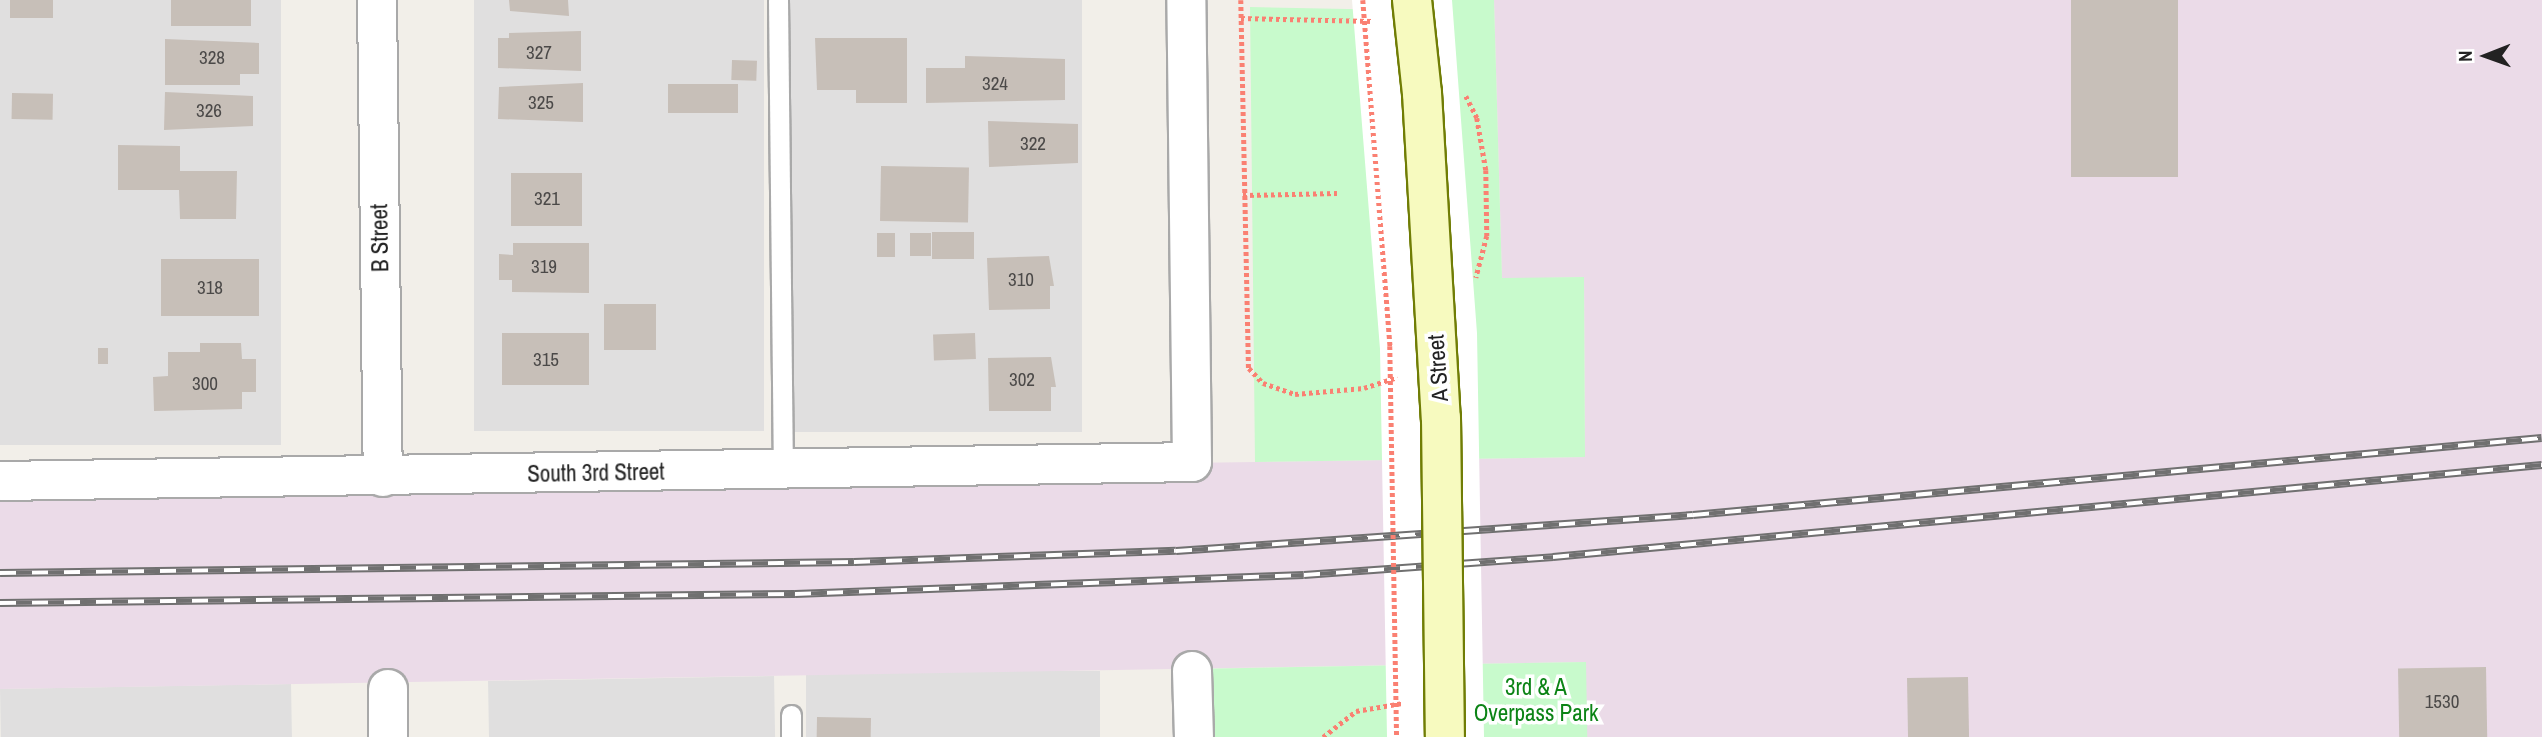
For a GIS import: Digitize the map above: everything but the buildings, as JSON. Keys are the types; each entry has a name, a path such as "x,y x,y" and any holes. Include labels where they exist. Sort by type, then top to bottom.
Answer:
{"main road":[{"name":"A Street","path":"1412,0 1422,93 1441,418 1444,737"}],"street":[{"name":"B Street","path":"377,0 383,477"},
{"name":"South 3rd Street","path":"0,481 783,471 1192,462 1186,0"},
{"path":"1192,671 1194,737"},
{"path":"388,689 388,737"}],"lane":[{"path":"778,0 783,471"},
{"path":"791,715 791,737"}],"path":[{"path":"1241,0 1246,358 1255,376 1283,392 1311,394 1364,388 1407,369"},
{"path":"1363,0 1390,346 1397,737"},
{"path":"1241,18 1382,23"},
{"path":"1464,91 1484,149 1487,210 1485,250 1470,291"},
{"path":"1243,195 1338,194"}],"shaded area":[{"path":"0,0 281,0 281,445 0,445"},
{"path":"474,0 764,0 764,431 474,431"},
{"path":"788,0 1082,0 1082,432 788,432"},
{"path":"1494,0 2542,0 2542,737 1587,737 1585,662 0,689 0,481 1585,457 1584,277 1502,279"},
{"path":"806,671 1100,671 1100,737 806,737"},
{"path":"774,676 775,737 489,737 488,681"},
{"path":"291,684 292,737 1,737 0,689"}],"green space":[{"path":"1447,0 1494,0 1502,278 1584,277 1585,457 1255,462 1250,7 1400,10"},
{"name":"3rd & A Overpass Park","path":"1586,662 1587,737 1193,737 1192,669"}],"pier":[{"path":"1352,0 1452,0 1477,333 1484,737 1387,737 1380,349"}],"railway":[{"path":"0,573 854,562 1176,551 1693,515 2542,438"},
{"path":"0,603 795,594 1304,575 1553,557 2542,465"}]}
